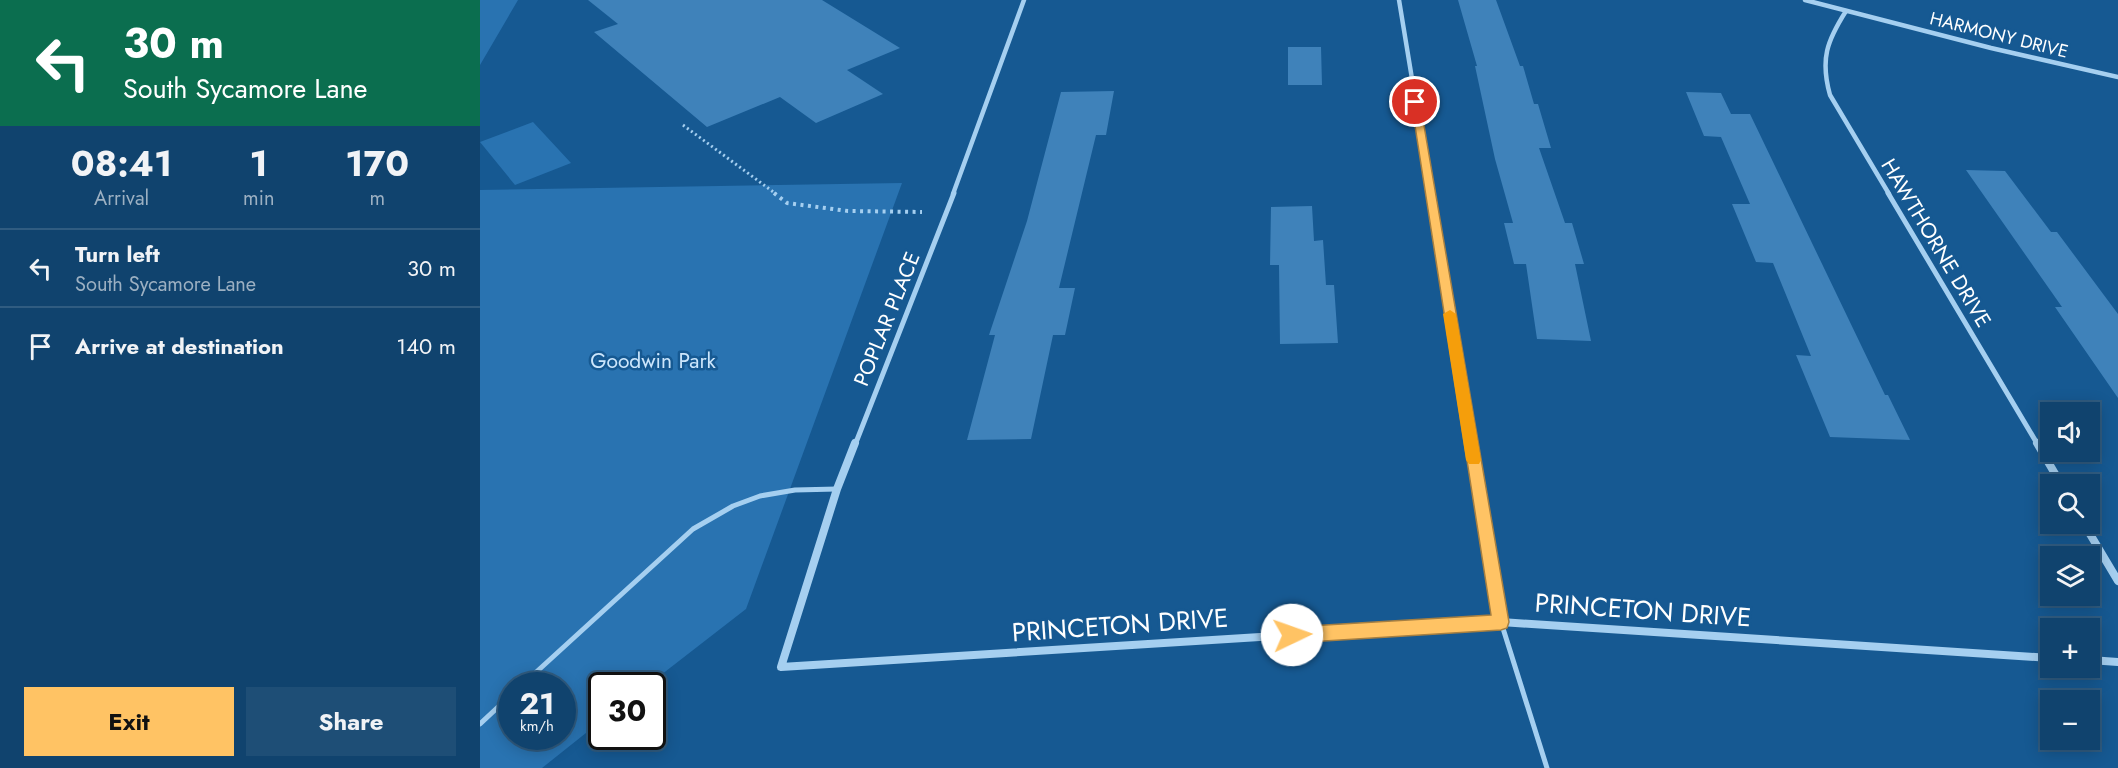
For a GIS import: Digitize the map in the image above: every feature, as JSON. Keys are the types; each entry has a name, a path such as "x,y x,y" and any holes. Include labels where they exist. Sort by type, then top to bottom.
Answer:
{"street":[{"name":"POPLAR PLACE","path":"786,653 837,489 947,212 1024,0"},
{"path":"1399,0 1501,622"},
{"name":"HARMONY DRIVE","path":"1804,0 1991,48 2118,77"},
{"name":"HAWTHORNE DRIVE","path":"1846,11 1828,38 1825,79 1830,95 2055,474"},
{"path":"2090,534 2118,581"},
{"name":"PRINCETON DRIVE","path":"786,653 781,667 1501,622 2040,657"},
{"path":"2100,661 2118,662"}],"lane":[{"path":"536,672 693,529 733,506 760,496 795,490 837,489"},
{"path":"1501,622 1547,768"},
{"path":"480,724 498,707"}],"path":[{"path":"683,125 788,203 849,211 947,212"}],"green space":[{"path":"480,0 518,0 480,65"},
{"path":"533,122 571,163 515,185 480,142"},
{"name":"Goodwin Park","path":"902,183 746,609 665,672 588,672 588,731 576,741 576,672 498,672 498,750 565,750 542,768 480,768 480,190"}],"building":[{"path":"588,0 822,0 900,48 847,70 883,94 816,123 780,97 707,127 594,32 618,24"},
{"path":"1458,0 1496,0 1520,66 1523,66 1534,104 1538,104 1551,148 1539,148 1565,223 1572,223 1584,264 1575,264 1591,341 1537,339 1526,264 1514,264 1504,223 1513,223 1495,159 1475,66 1477,66"},
{"path":"1288,47 1321,47 1322,85 1288,85"},
{"path":"1114,91 1106,135 1096,135 1059,288 1075,288 1065,335 1053,335 1031,439 967,440 995,335 989,335 1027,221 1061,92"},
{"path":"1686,92 1721,93 1731,114 1750,114 1885,395 1888,395 1910,440 1830,437 1796,355 1811,356 1773,263 1756,262 1732,204 1750,204 1721,137 1704,136"},
{"path":"1966,170 2005,171 2051,232 2057,232 2118,314 2118,398 2055,307 2062,307"},
{"path":"1312,206 1314,241 1323,240 1326,285 1334,285 1338,343 1280,344 1279,265 1270,265 1271,207"}],"slow traffic":[{"path":"1450,314 1474,460"}],"route":[{"path":"1292,635 1501,622 1415,102"}]}
